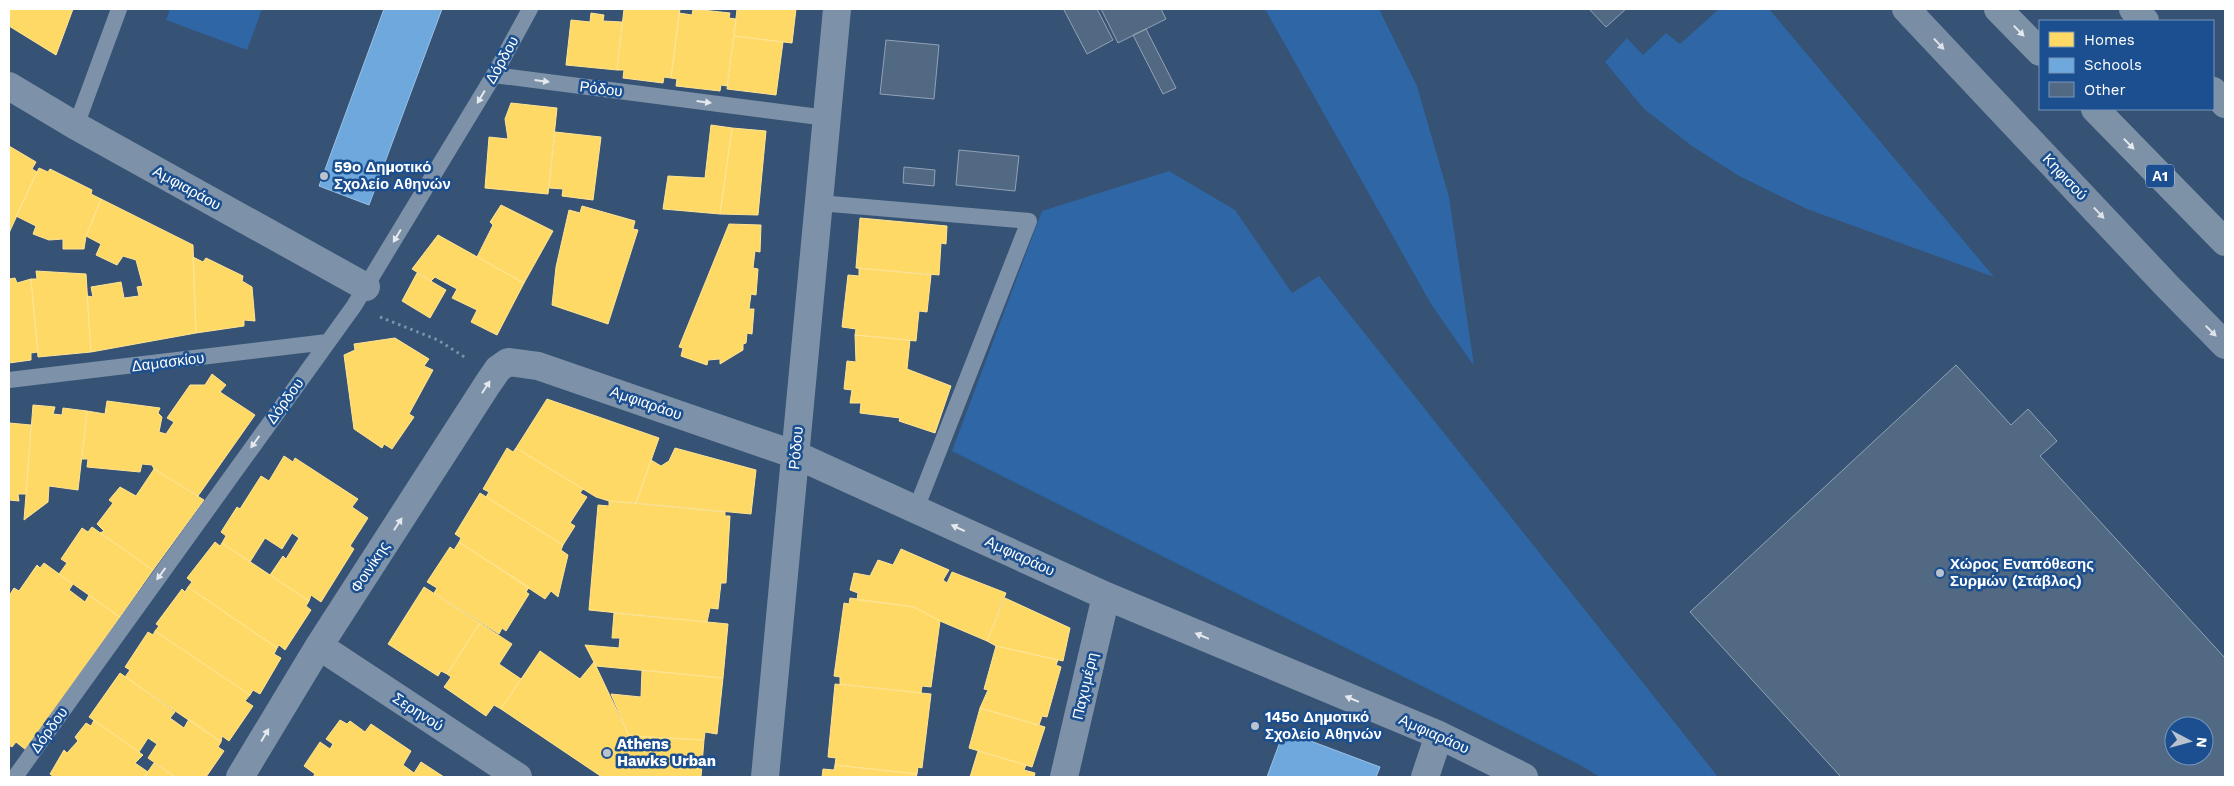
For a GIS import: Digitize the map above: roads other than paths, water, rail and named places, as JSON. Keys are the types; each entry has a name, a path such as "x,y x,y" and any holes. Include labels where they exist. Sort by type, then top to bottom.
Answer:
{"highway":[{"path":"1998,9 2039,51"},
{"path":"2133,9 2144,20"},
{"path":"2214,92 2225,104"},
{"name":"Α1","path":"2096,110 2225,242"}],"main road":[{"name":"Κηφισού","path":"1906,9 2225,345"}],"street":[{"name":"Ρόδου","path":"765,777 838,9"},
{"name":"Αμφιαράου","path":"9,86 360,296"},
{"name":"Αμφιαράου","path":"508,362 538,366 796,455 1106,596 1439,735 1524,777"},
{"name":"Φοινίκης","path":"240,777 319,646 487,385 498,369 508,362"},
{"name":"Παχυμέρη","path":"1064,777 1106,596"},
{"name":"Σερηνού","path":"319,646 518,777"},
{"path":"1424,777 1439,735"}],"lane":[{"path":"76,126 119,9"},
{"name":"Δόρδου","path":"15,777 360,296 494,75 530,9"},
{"name":"Ρόδου","path":"494,75 827,118"},
{"path":"819,203 1029,221 916,509"},
{"name":"Δαμασκίου","path":"9,380 327,342"}],"place":[{"name":"59ο Δημοτικό Σχολείο Αθηνών","path":"324,176"},
{"name":"Χώρος Εναπόθεσης Συρμών (Στάβλος)","path":"1940,573"},
{"name":"145ο Δημοτικό Σχολείο Αθηνών","path":"1255,726"},
{"name":"Athens Hawks Urban","path":"607,753"}]}
